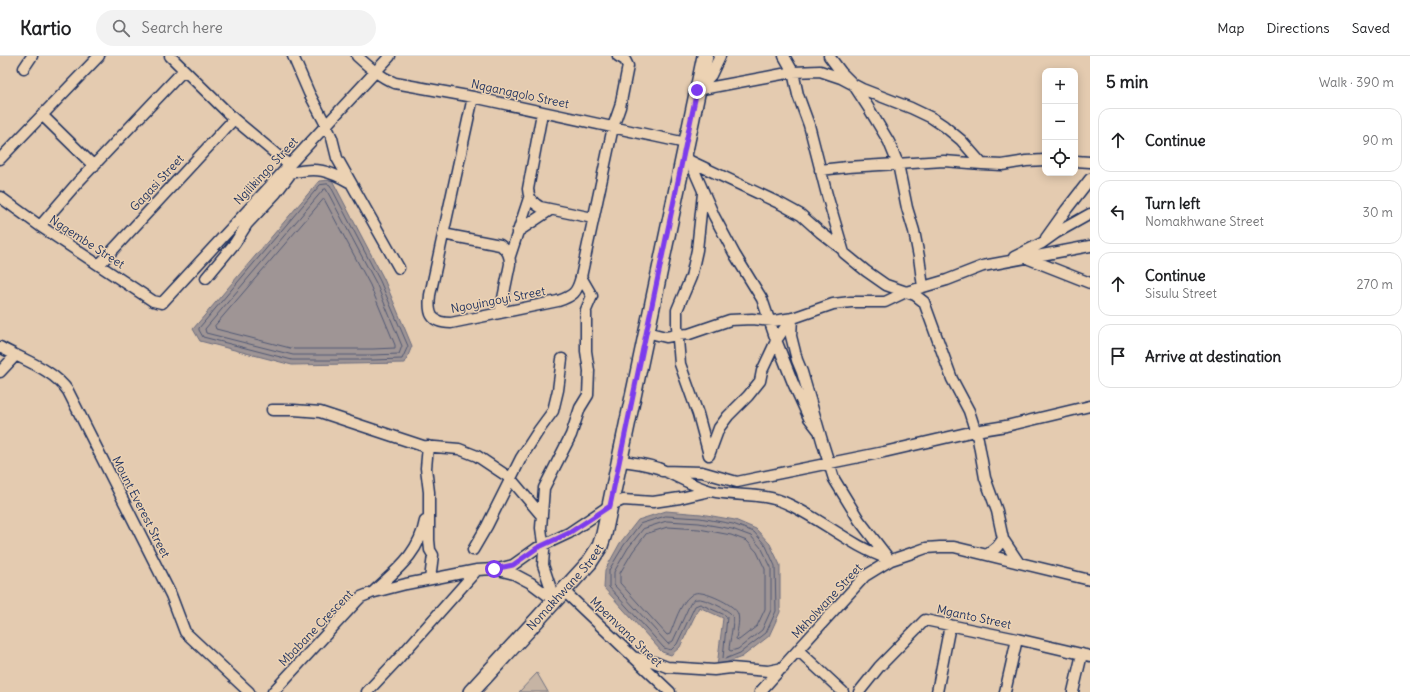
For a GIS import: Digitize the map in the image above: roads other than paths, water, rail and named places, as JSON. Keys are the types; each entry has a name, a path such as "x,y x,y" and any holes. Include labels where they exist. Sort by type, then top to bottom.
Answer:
{"street":[{"path":"24,68 32,56"},
{"path":"0,159 99,56"},
{"path":"170,56 234,118 289,165"},
{"path":"293,56 308,93 326,125 336,158 399,268"},
{"name":"Nqgangqolo Street","path":"357,56 386,80 395,83 613,127 686,152 801,215 866,271 886,285 915,295 924,302 952,379 969,411 985,478 997,511 1003,539"},
{"name":"Ngilikingo Street","path":"162,303 390,56"},
{"name":"Ngoyingoyi Street","path":"473,98 430,295 430,314 434,320 441,323 451,323 558,302 575,292 579,286 613,127 620,107 628,66 625,60 618,56"},
{"name":"Nomakhwane Street","path":"471,692 589,563 600,546 604,534 646,332 686,152 697,90 705,56"},
{"path":"697,90 711,76 720,56"},
{"path":"784,56 793,72 798,95 810,125 820,170 842,249"},
{"path":"830,56 841,72 853,84 868,107 889,142 898,164 907,208 920,257 923,287"},
{"path":"40,226 184,70"},
{"path":"697,90 793,72 820,71 841,78 911,108 944,126 961,140 982,164"},
{"path":"500,313 510,264 510,256 529,198 528,189 542,113"},
{"path":"42,115 94,166"},
{"name":"Gagasi Street","path":"99,265 234,118"},
{"path":"686,152 703,193 726,238 762,299 776,340 809,418 819,431"},
{"path":"820,170 944,161 1002,165 1042,160"},
{"path":"1078,161 1090,162"},
{"path":"206,278 235,243 247,224 276,193 291,173 308,169 323,170 351,183"},
{"path":"1042,243 1090,179"},
{"path":"703,193 697,250 691,277 677,310 677,335 680,364 698,414 709,455 719,428 760,381 762,371 776,340 792,318"},
{"name":"Ngqembe Street","path":"0,197 40,226 153,301 162,303"},
{"path":"529,198 533,203 540,207 593,218"},
{"path":"517,232 550,210"},
{"path":"1006,261 1042,243 1056,233 1090,214"},
{"path":"443,234 500,245 507,250 510,256"},
{"path":"646,332 666,337 690,334 730,320 752,319 770,321 792,318 833,304 852,302 885,302 906,292 984,266 1090,246"},
{"path":"1028,258 1090,283"},
{"path":"559,596 543,565 541,528 544,488 571,434 580,408 588,395 589,371 586,351 586,310 592,296 581,277"},
{"path":"792,318 792,336 797,360 802,372 834,479 844,498 859,520 890,559"},
{"name":"Mount Everest Street","path":"0,347 48,372 62,382 68,391 171,595 185,632 249,692"},
{"path":"0,372 15,356"},
{"path":"473,550 487,526 510,478 539,430 553,411 558,390 562,359"},
{"path":"662,470 702,472 737,482 829,464 975,431 1006,426 1090,406"},
{"path":"272,410 320,412 416,443 459,450 477,456 510,478 542,516"},
{"path":"428,446 426,468 429,492 429,540 430,550 433,555 430,580"},
{"path":"619,461 644,464 662,470 710,491 758,496 787,503 870,552 890,559"},
{"path":"494,569 513,565 537,548 569,533 610,506 623,500 653,502 710,491"},
{"path":"371,593 408,559 424,530 429,508"},
{"path":"987,555 997,547 1003,539 1019,563"},
{"name":"Mkholwane Street","path":"760,692 866,576 890,559 926,548 940,546 954,547 1090,580"},
{"name":"Mbabane Crescent","path":"273,692 356,602 361,597 371,593 406,584 477,570 494,569 514,574 559,596"},
{"path":"367,692 477,570"},
{"name":"Mpemvana Street","path":"559,596 633,657 670,692"},
{"name":"Mganto Street","path":"859,692 880,667 925,620 1086,655"},
{"path":"937,692 950,625"},
{"path":"1004,692 1017,639"},
{"path":"799,651 843,692"},
{"path":"1073,692 1086,655"},
{"path":"633,657 667,667 768,671 783,668"}],"water":[{"path":"332,180 384,279 412,346 405,363 292,365 200,341 193,329 319,181"},
{"path":"666,511 701,514 735,520 756,529 770,544 780,565 780,612 769,636 742,657 717,666 723,618 699,607 680,647 671,655 662,652 604,588 605,570 620,543 638,520"}]}
